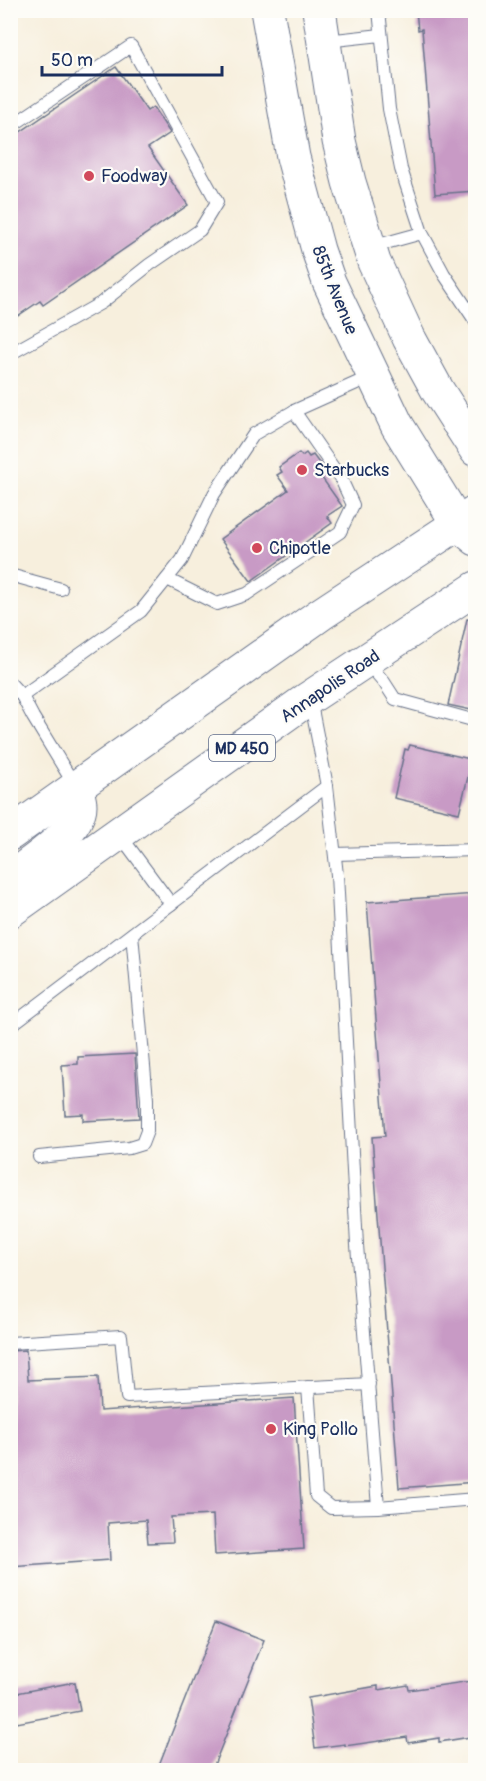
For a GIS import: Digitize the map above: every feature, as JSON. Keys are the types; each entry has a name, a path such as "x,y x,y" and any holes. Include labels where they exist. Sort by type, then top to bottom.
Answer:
{"main road":[{"name":"85th Avenue","path":"267,10 293,157 328,282 397,425 470,525"},
{"path":"321,26 339,141 374,262 409,338 438,391 466,424 476,450"},
{"path":"369,247 377,303 394,356 391,365 373,375"},
{"path":"10,834 321,614 470,525"},
{"name":"Annapolis Road","path":"10,911 309,698 476,588"},
{"path":"10,878 54,845 73,825 81,806 76,787"}],"lane":[{"path":"379,10 389,110 401,169 422,233 444,274 476,322"},
{"path":"321,26 381,35"},
{"path":"10,127 131,46 217,202 200,230 149,265 101,303 10,354"},
{"path":"369,247 422,233"},
{"path":"22,696 141,611 182,560 214,494 254,434 294,411 373,375"},
{"path":"167,579 217,604 247,594 339,532 353,505 341,479 294,411"},
{"path":"10,574 61,589"},
{"path":"366,661 394,699 476,720"},
{"path":"10,683 22,696 76,787"},
{"path":"309,698 327,786 335,854 357,1245 378,1507"},
{"path":"10,1026 327,786"},
{"path":"119,835 171,904"},
{"path":"335,854 476,850"},
{"path":"39,1157 129,1148 142,1144 147,1131 147,1099 132,934"},
{"path":"10,1343 121,1336 127,1397 369,1384"},
{"path":"308,1387 316,1496 331,1508 378,1507 476,1499"}],"building":[{"path":"416,10 476,10 476,191 435,194 422,29 418,30"},
{"name":"Foodway","path":"116,67 147,111 153,107 170,133 148,148 188,205 43,305 40,301 10,321 10,139"},
{"path":"299,453 302,456 306,453 309,457 313,455 325,471 321,473 322,478 342,506 327,516 332,523 251,581 220,539 288,490 277,475 282,472 279,467"},
{"path":"467,619 476,620 476,711 448,705"},
{"path":"410,745 470,759 468,765 471,765 459,813 394,798 405,749 408,750"},
{"path":"476,894 476,1482 399,1488 372,1137 385,1136 367,902"},
{"path":"135,1054 139,1118 83,1121 83,1114 65,1115 62,1065 78,1064 78,1057"},
{"path":"26,1350 28,1380 98,1377 100,1411 294,1398 304,1549 215,1555 213,1515 171,1517 173,1542 148,1543 146,1520 108,1523 110,1560 10,1567 10,1351"},
{"path":"216,1621 264,1640 212,1770 157,1770"},
{"path":"471,1681 471,1685 476,1684 476,1736 439,1742 439,1738 408,1743 407,1737 315,1748 308,1698 378,1686 378,1690 408,1685 409,1690"},
{"path":"75,1682 80,1711 17,1723 11,1694"}],"place":[{"name":"Foodway","path":"89,176"},
{"name":"Starbucks","path":"302,470"},
{"name":"Chipotle","path":"257,548"},
{"name":"King Pollo","path":"271,1429"}]}
